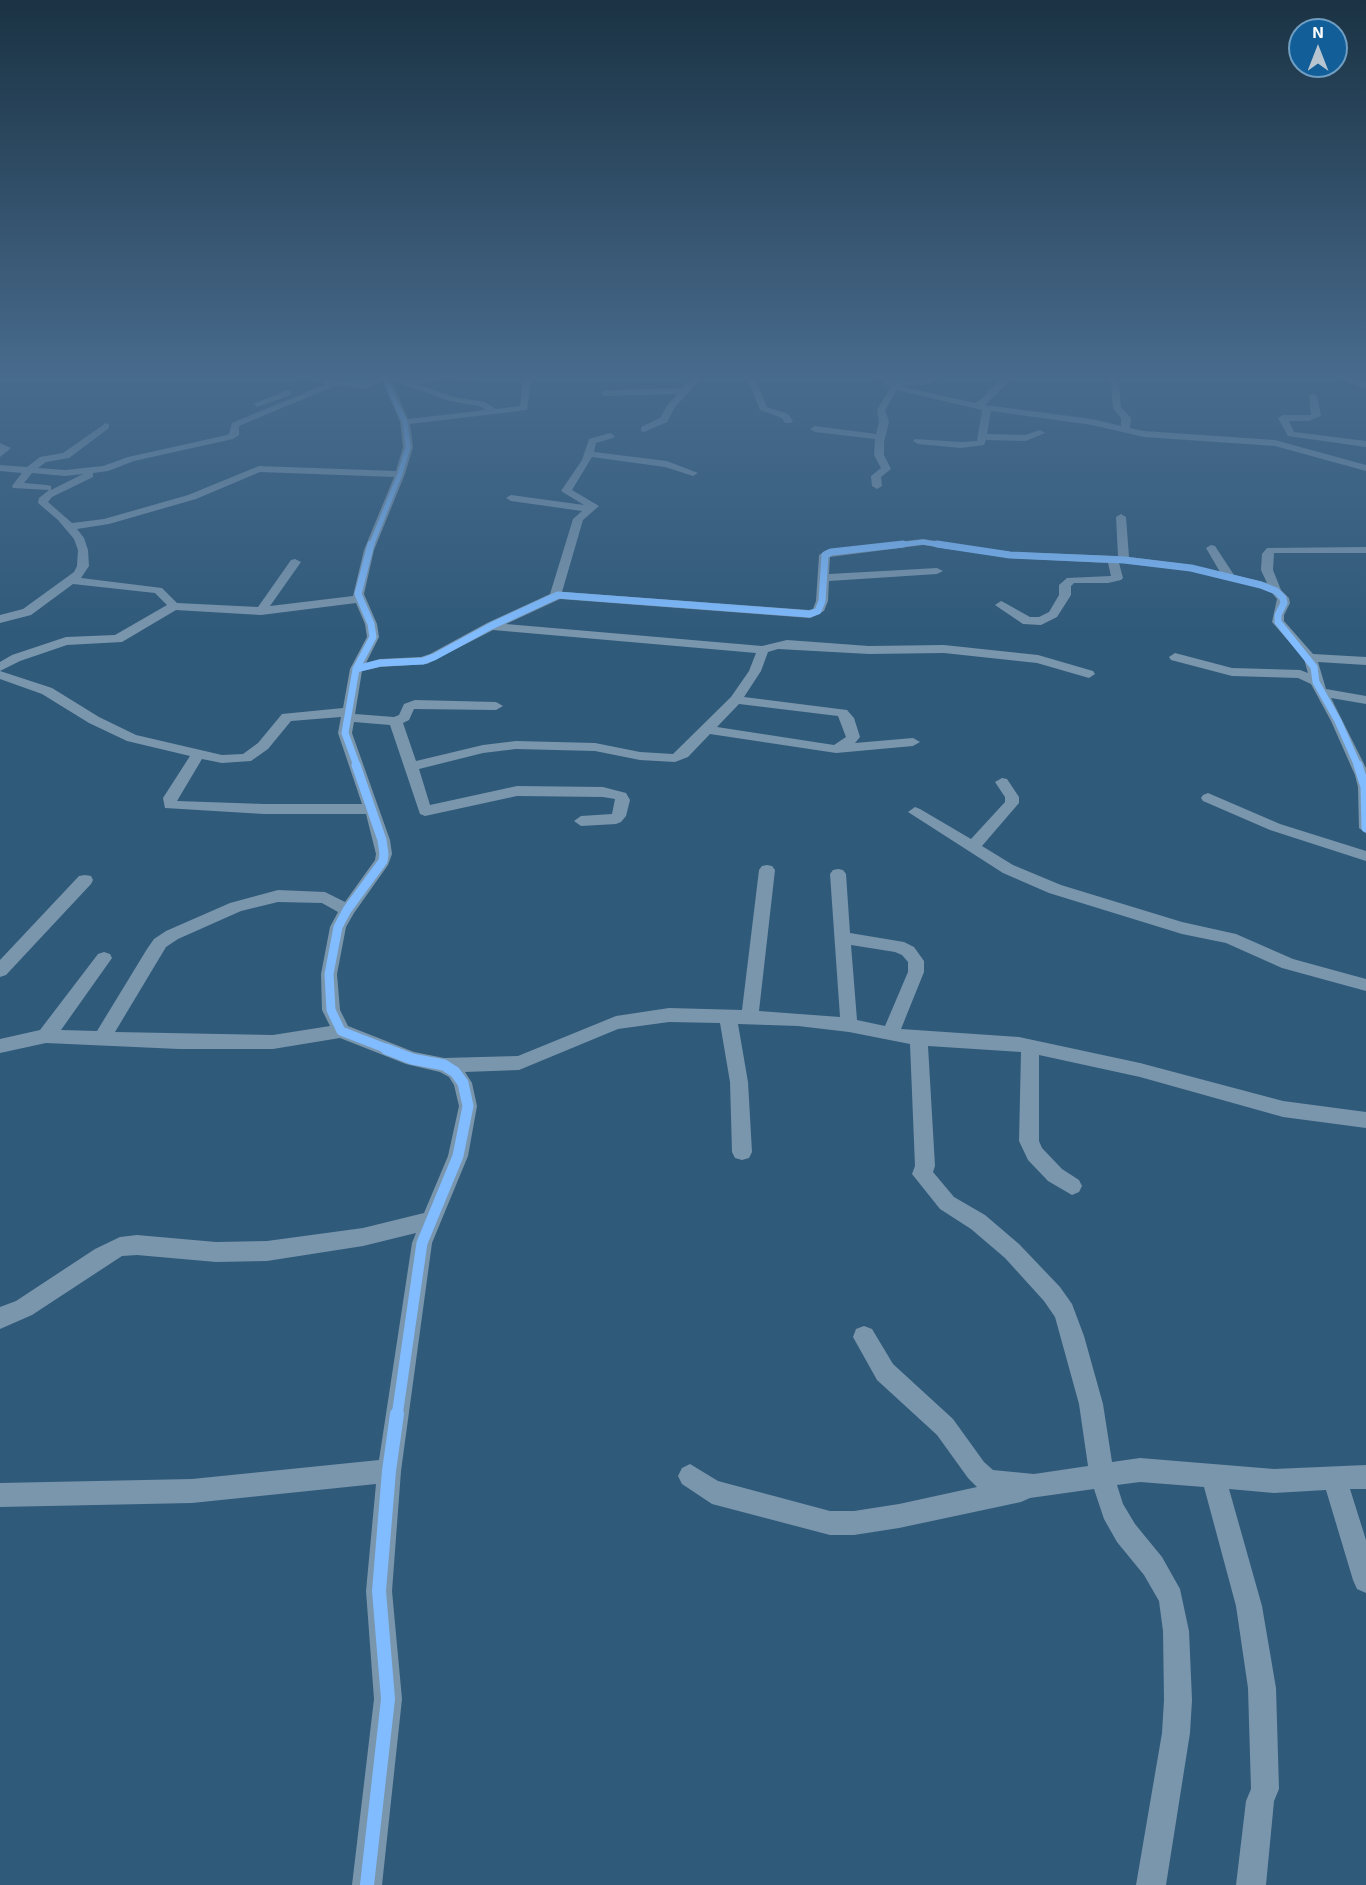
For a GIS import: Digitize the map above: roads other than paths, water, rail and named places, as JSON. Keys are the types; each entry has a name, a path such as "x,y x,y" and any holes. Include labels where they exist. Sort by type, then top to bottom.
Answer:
{"street":[{"path":"41,461 29,470 17,486 46,493 98,470 126,461"},
{"path":"341,1031 331,1010 329,974 338,927 347,910 383,861 382,840 345,733 356,669 373,637 371,624 358,594 369,550 404,461"},
{"path":"555,596 576,524 582,514 588,511 593,504 566,493 584,461"},
{"path":"643,461 667,464 693,473"},
{"path":"877,486 876,476 886,469 882,461"},
{"path":"1340,461 1366,468"},
{"path":"0,468 65,473 98,470"},
{"path":"70,527 105,522 192,497 259,469 400,474"},
{"path":"0,619 27,612 71,580 83,566 83,550 79,538 43,503 46,493 65,473"},
{"path":"511,498 577,506 588,511"},
{"path":"1001,605 1027,621 1041,621 1053,614 1065,595 1065,585 1071,580 1117,578 1121,517"},
{"path":"356,669 380,663 423,662 555,596 810,614 818,610 825,578 827,553 918,542 1010,555 1119,560 1191,568 1228,575 1276,591"},
{"path":"1211,548 1228,575"},
{"path":"1366,550 1271,550 1268,554 1267,570 1276,591 1283,598 1284,603 1278,615 1278,622 1314,667 1318,687 1348,744 1365,787 1366,828"},
{"path":"261,611 295,562"},
{"path":"825,578 937,571"},
{"path":"71,580 158,590 174,606"},
{"path":"0,667 16,658 66,641 118,639 174,606 261,611 360,599"},
{"path":"491,626 763,650 787,644 862,650 944,649 1038,659 1089,674"},
{"path":"410,767 483,749 516,745 595,747 667,759 683,754 736,700 754,671 763,650"},
{"path":"1175,657 1232,672 1300,674 1318,687 1366,700"},
{"path":"1309,658 1366,661"},
{"path":"0,675 47,691 94,720 132,738 234,760 246,758 263,746 287,717 347,715 396,721 404,717 409,707 415,704 496,706"},
{"path":"736,700 842,713 847,718 853,737 848,743 836,749"},
{"path":"396,721 425,811 517,791 603,792 615,794 624,800 620,816 616,819 580,820"},
{"path":"707,730 836,749 913,742"},
{"path":"1348,744 1366,745"},
{"path":"198,754 170,798 170,805 264,809 371,809"},
{"path":"972,847 1012,803 1012,797 1002,782"},
{"path":"1208,798 1275,827 1366,856"},
{"path":"915,812 1008,869 1055,889 1182,928 1230,938 1288,964 1366,985"},
{"path":"750,1016 767,870"},
{"path":"838,874 849,1025"},
{"path":"0,971 85,880"},
{"path":"103,1037 153,953 160,943 172,935 236,907 278,896 325,898 347,910"},
{"path":"842,938 898,946 908,951 916,961 916,972 890,1034"},
{"path":"46,1036 104,958"},
{"path":"0,1046 46,1036 179,1042 273,1042 341,1031 412,1059 444,1065 519,1063 616,1023 639,1018 669,1015 798,1018 919,1038 1030,1046 1140,1070 1206,1090 1283,1109 1366,1120"},
{"path":"728,1017 739,1082 742,1152"},
{"path":"919,1038 925,1166 922,1174 947,1203 978,1222 1012,1251 1052,1294 1064,1311 1091,1404 1102,1476 1117,1521 1153,1566 1168,1590 1176,1631 1178,1700 1176,1733 1151,1885"},
{"path":"1030,1046 1029,1141 1035,1154 1055,1175 1072,1186"},
{"path":"367,1885 387,1725 388,1699 378,1591 389,1471 422,1243 458,1156 468,1106 463,1083 455,1072 444,1065"},
{"path":"0,1318 24,1308 102,1256 120,1247 137,1245 216,1252 267,1251 363,1237 432,1220"},
{"path":"864,1338 885,1372 945,1427 976,1470 987,1480 999,1484 1034,1486"},
{"path":"690,1476 712,1492 830,1523 854,1523 899,1516 1016,1492 1034,1486 1140,1470 1214,1478 1274,1481 1366,1477"},
{"path":"0,1495 192,1491 389,1471"},
{"path":"1334,1477 1366,1580"},
{"path":"1214,1478 1249,1606 1262,1688 1265,1789 1260,1801 1251,1885"}]}
